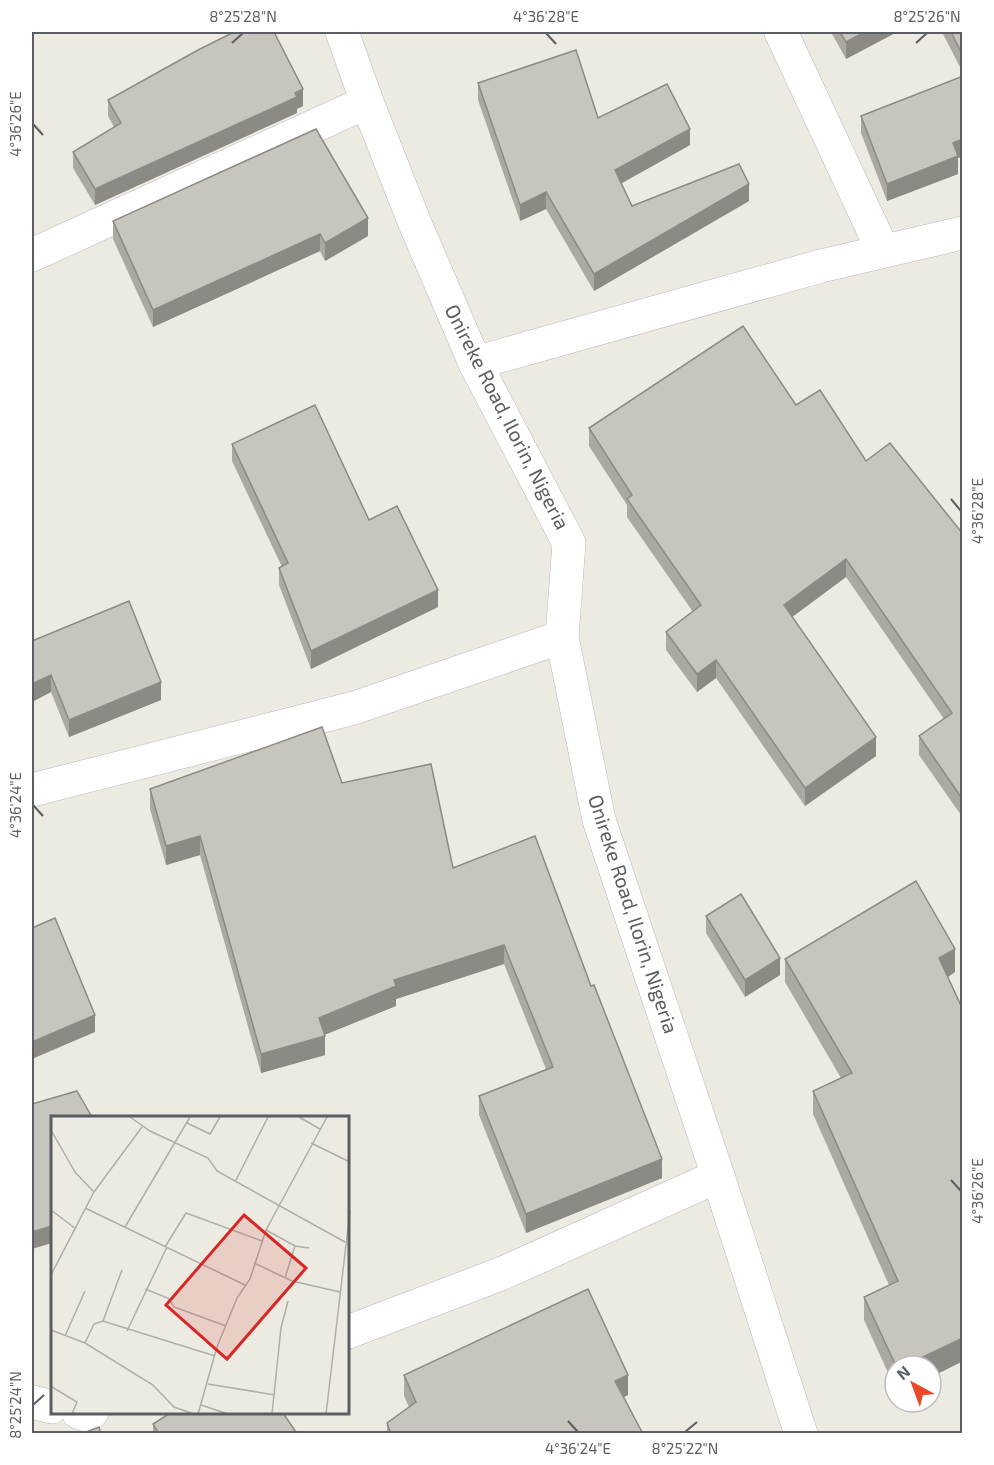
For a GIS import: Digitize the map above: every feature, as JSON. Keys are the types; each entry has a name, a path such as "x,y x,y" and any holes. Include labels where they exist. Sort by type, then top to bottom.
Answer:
{"street":[{"name":"Onireke Road, Ilorin, Nigeria","path":"342,32 414,221 475,363 569,543 562,637 599,820 801,1434"},
{"path":"781,32 883,251"},
{"path":"32,255 367,102"},
{"path":"475,363 821,266 963,232"},
{"path":"32,790 354,708 562,637"},
{"path":"350,1331 503,1273 718,1176"},
{"path":"32,1402 51,1407"}],"building":[{"path":"234,32 274,32 303,89 295,93 297,97 95,189 73,152 121,123 108,100"},
{"path":"840,32 865,32 846,42"},
{"path":"951,32 963,32 963,56"},
{"path":"576,50 598,118 667,84 690,129 615,170 632,206 739,164 749,184 594,274 546,192 520,205 478,83"},
{"path":"963,76 963,139 953,143 958,156 887,184 861,116"},
{"path":"316,129 368,218 325,243 320,234 153,310 113,221"},
{"path":"743,326 796,405 820,390 866,461 890,443 963,534 963,800 919,736 952,713 846,559 784,605 876,737 805,788 716,660 697,674 666,632 701,605 627,499 632,495 589,428"},
{"path":"315,405 369,520 397,506 438,590 311,651 279,568 288,563 232,444"},
{"path":"129,601 161,682 69,720 51,675 32,684 32,641"},
{"path":"322,727 342,783 431,764 453,868 535,836 591,986 594,985 662,1159 526,1214 479,1096 553,1067 504,945 394,980 396,986 319,1018 325,1036 261,1054 200,836 166,846 150,789"},
{"path":"916,881 955,949 939,958 963,1010 963,1338 929,1354 890,1354 864,1297 898,1281 813,1091 852,1073 785,959"},
{"path":"741,894 780,958 745,980 706,916"},
{"path":"55,918 95,1015 32,1042 32,928"},
{"path":"77,1091 91,1116 51,1116 51,1226 32,1232 32,1104"},
{"path":"588,1289 628,1375 615,1381 643,1434 391,1434 387,1423 416,1402 404,1375"},
{"path":"168,1414 284,1414 296,1432 294,1434 159,1434 153,1424"},
{"path":"99,1427 101,1434 81,1434"}]}
